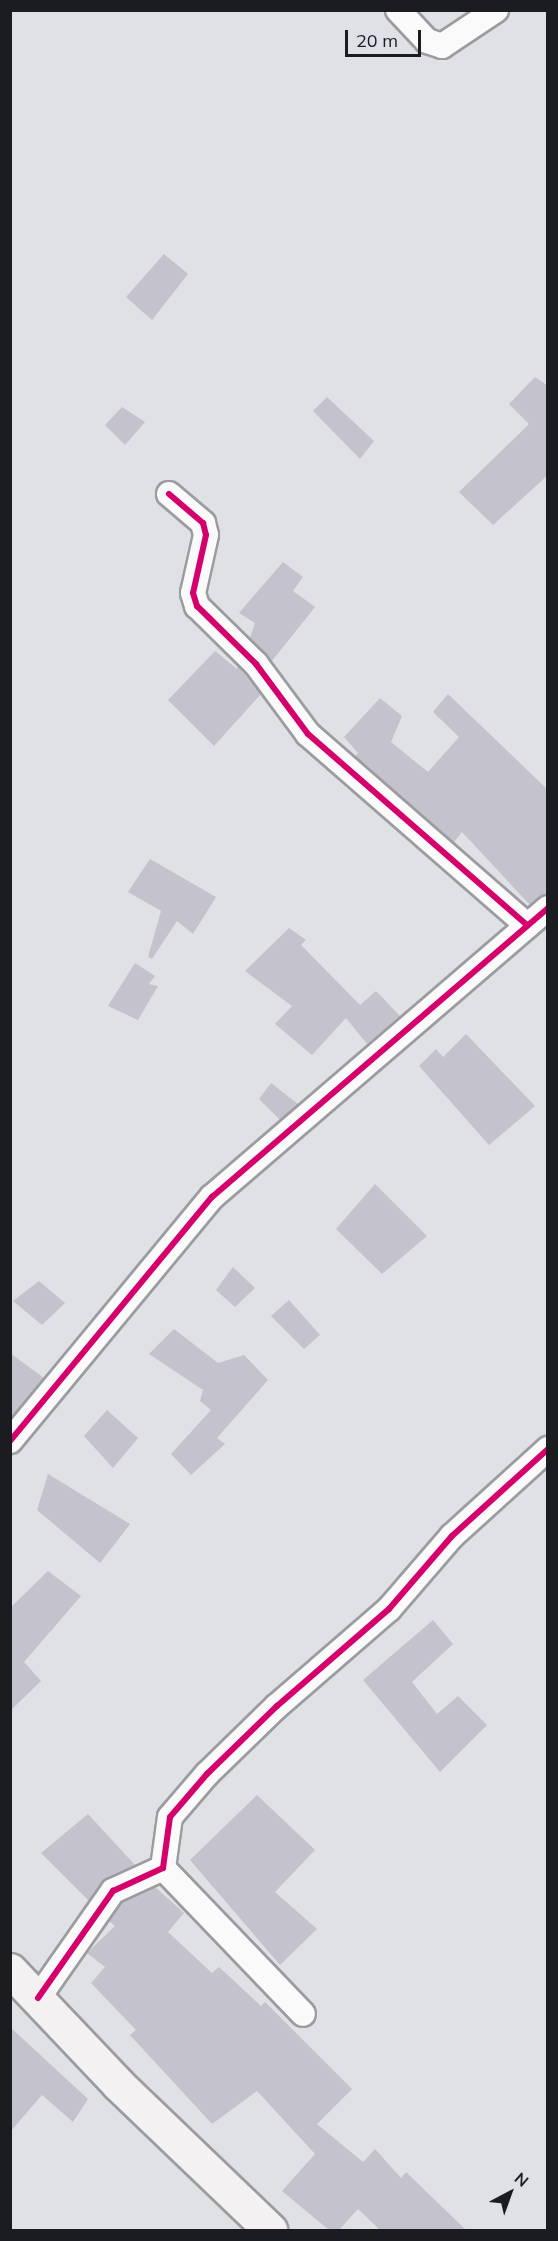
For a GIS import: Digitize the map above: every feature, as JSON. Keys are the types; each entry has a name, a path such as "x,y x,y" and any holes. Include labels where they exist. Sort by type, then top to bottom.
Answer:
{"street":[{"path":"398,10 427,41 442,46 496,10"},
{"path":"169,494 203,524 206,535 193,593 197,606 256,664 308,734 527,925"},
{"path":"10,1441 212,1197 548,908"},
{"path":"163,1868 170,1817 207,1774 277,1706 389,1609 452,1536 548,1449"},
{"path":"38,1998 113,1891 163,1868"},
{"path":"163,1868 303,2014"},
{"path":"10,1970 118,2084 270,2230"}],"building":[{"path":"164,254 188,274 152,320 126,297"},
{"path":"535,377 548,386 548,475 493,525 459,492 529,424 509,404"},
{"path":"327,397 374,441 360,459 313,411"},
{"path":"122,407 145,422 125,445 105,425"},
{"path":"283,562 303,577 293,591 315,607 272,661 250,638 255,623 239,613"},
{"path":"215,651 237,669 238,666 261,694 214,746 168,700"},
{"path":"448,694 548,790 548,894 530,905 462,832 454,842 355,756 358,753 344,737 380,698 402,716 391,742 428,772 459,737 433,712"},
{"path":"150,859 216,897 193,934 177,921 152,959 148,957 161,911 128,892"},
{"path":"289,928 306,940 301,945 360,1005 376,991 400,1016 367,1044 346,1018 312,1055 275,1024 292,1006 245,971"},
{"path":"135,963 155,976 149,984 158,986 138,1020 108,1006"},
{"path":"466,1034 535,1106 489,1145 419,1066 436,1049 443,1057"},
{"path":"271,1083 298,1104 280,1120 259,1099"},
{"path":"375,1184 427,1236 382,1274 336,1229"},
{"path":"233,1267 255,1288 235,1307 216,1290"},
{"path":"39,1281 65,1303 42,1325 13,1301"},
{"path":"289,1300 320,1335 304,1349 271,1316"},
{"path":"174,1329 218,1363 244,1355 268,1380 217,1438 225,1444 191,1475 171,1454 211,1410 200,1401 203,1390 149,1354"},
{"path":"10,1353 44,1378 10,1418"},
{"path":"107,1410 138,1438 113,1468 84,1436"},
{"path":"48,1474 130,1524 100,1563 37,1510"},
{"path":"48,1571 81,1596 24,1662 41,1681 10,1711 10,1608"},
{"path":"433,1620 453,1644 412,1682 437,1714 458,1696 487,1725 440,1772 363,1680"},
{"path":"257,1795 315,1850 275,1892 317,1929 280,1965 190,1860"},
{"path":"88,1814 135,1865 107,1878 89,1901 41,1853"},
{"path":"155,1887 184,1913 168,1932 212,1973 219,1967 261,2006 265,2002 352,2089 317,2124 363,2162 375,2149 401,2178 406,2172 466,2230 380,2230 358,2209 339,2230 329,2230 282,2191 315,2154 257,2091 212,2124 130,2035 136,2030 91,1983 105,1967 87,1953 115,1926 109,1921 122,1902"},
{"path":"10,2027 88,2099 73,2122 42,2095 10,2132"}],"cycle path":[{"path":"169,494 203,523 206,535 193,593 197,606 256,664 308,734 527,925"},
{"path":"10,1441 212,1197 548,908"},
{"path":"38,1998 113,1891 163,1868 170,1817 207,1774 277,1706 389,1609 452,1536 548,1449"}]}
